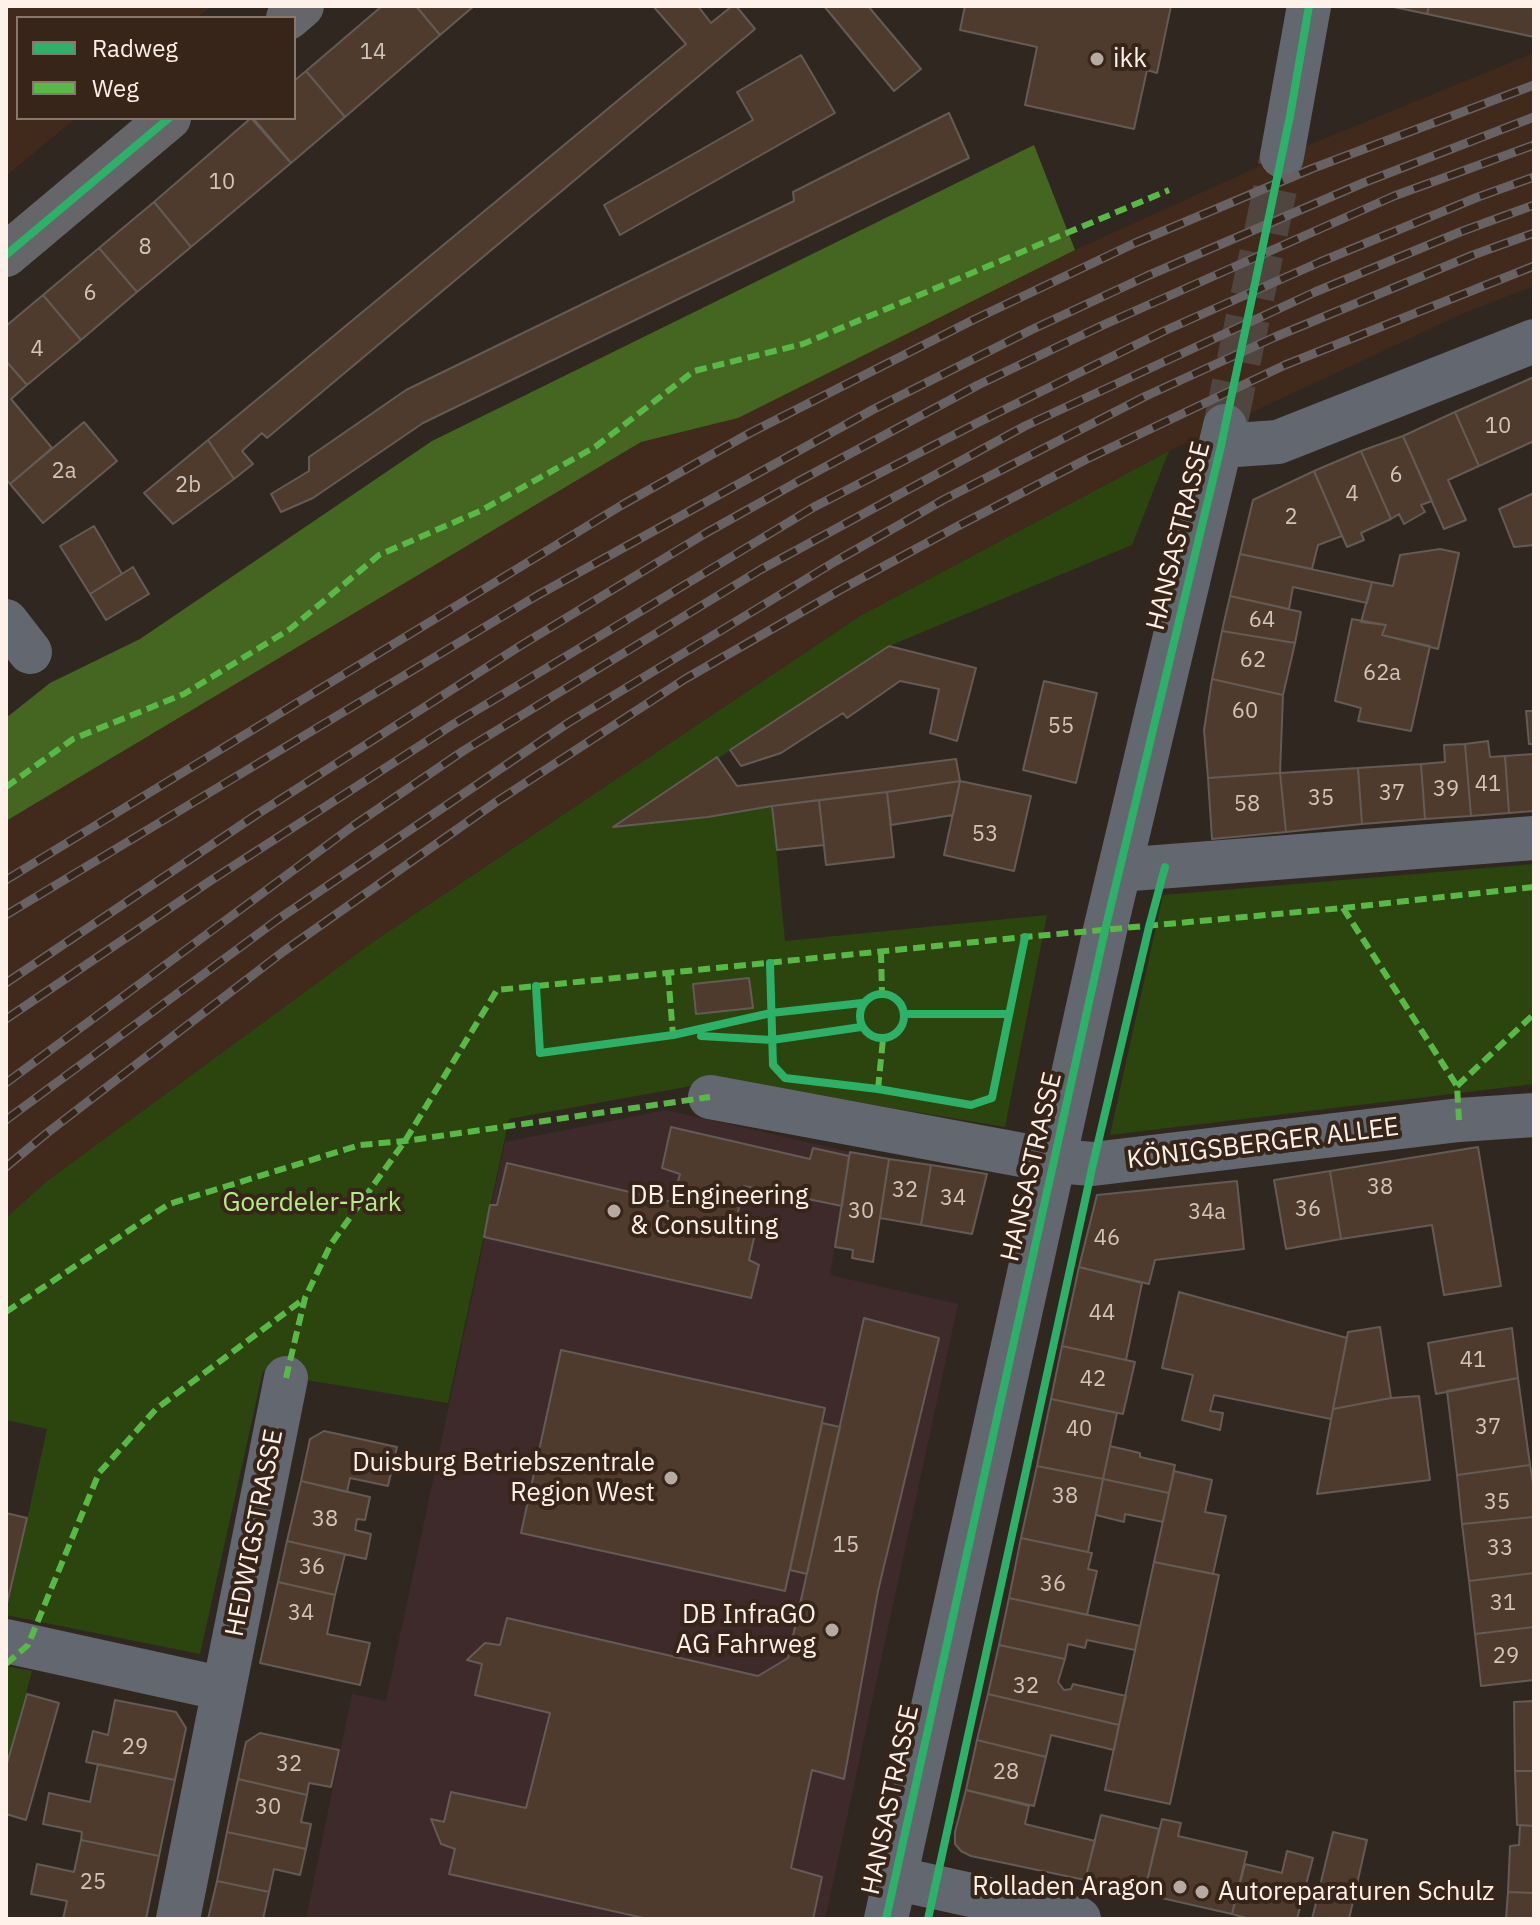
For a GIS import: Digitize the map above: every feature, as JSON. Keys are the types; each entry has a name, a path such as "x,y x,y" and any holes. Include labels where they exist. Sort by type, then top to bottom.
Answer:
{"main road":[{"path":"6,255 167,120"}],"street":[{"path":"1282,156 1309,6"},
{"name":"HANSASTRASSE","path":"890,1898 1119,870 1223,436 1278,442 1534,341"},
{"path":"1119,870 1534,838"},
{"name":"KÖNIGSBERGER ALLEE","path":"710,1097 1054,1161 1093,1164 1459,1120 1533,1121"},
{"name":"HEDWIGSTRASSE","path":"178,1919 286,1378"},
{"path":"6,1641 224,1689"},
{"path":"890,1898 1079,1919"}],"shaded area":[{"path":"6,6 211,6 199,16 16,16 16,120 74,120 6,176"},
{"path":"1534,53 1534,286 1464,313 1169,451 860,616 373,942 47,1181 6,1218 6,821 641,442 738,418 1075,250 1282,156"},
{"path":"666,1110 850,1152 830,1275 958,1304 825,1919 306,1919 352,1694 386,1701 505,1142"}],"green space":[{"path":"1034,145 1075,250 738,418 641,442 6,821 6,718 50,683 140,639 432,441"},
{"name":"Goerdeler-Park","path":"1169,451 1132,545 889,646 615,826 708,817 772,806 785,941 1047,915 1005,1127 725,1080 509,1119 448,1403 263,1371 200,1654 6,1615 47,1429 6,1420 6,1218 47,1181 373,942 860,616"},
{"path":"1534,864 1534,1084 1110,1135 1163,895"},
{"path":"6,1666 32,1671 6,1767"}],"building":[{"path":"382,6 416,6 440,35 345,117 306,71"},
{"path":"416,6 474,6 440,35"},
{"path":"653,6 698,6 711,23 736,6 755,29 267,438 262,433 242,451 253,464 234,479 208,440 686,44"},
{"path":"824,6 868,6 921,69 894,91"},
{"name":"ikk","path":"965,6 1171,6 1157,73 1147,70 1134,129 1025,105 1037,47 960,30"},
{"path":"1389,6 1429,6 1427,14"},
{"path":"1429,6 1534,6 1534,37 1427,14"},
{"path":"801,55 835,113 620,235 604,205 753,120 737,92"},
{"path":"306,71 345,117 291,163 255,120 296,120 296,79"},
{"path":"949,113 969,158 423,423 313,498 281,512 271,494 309,471 309,457 406,390 794,201 793,192"},
{"path":"249,120 253,120 291,163 191,247 154,202"},
{"path":"154,202 191,247 137,292 99,248"},
{"path":"99,248 137,292 81,340 43,295"},
{"path":"43,295 81,340 27,385 6,361 6,326"},
{"path":"6,361 27,385 11,399 52,448 10,484 6,479"},
{"path":"1534,377 1534,441 1479,466 1455,412"},
{"path":"1455,412 1479,466 1448,480 1466,520 1444,529 1403,436"},
{"path":"84,422 117,461 43,523 10,484"},
{"path":"1403,436 1432,501 1421,505 1425,512 1404,524 1399,514 1391,519 1361,451"},
{"path":"208,440 234,479 173,524 144,493"},
{"path":"1361,451 1391,519 1361,533 1364,540 1347,547 1314,471"},
{"path":"1314,471 1342,536 1318,545 1312,569 1240,554 1253,500"},
{"path":"1534,493 1534,545 1514,547 1499,509"},
{"path":"94,526 122,574 90,594 60,546"},
{"path":"1440,549 1459,553 1438,649 1382,635 1386,625 1361,622 1372,582 1393,586 1400,555"},
{"path":"1240,554 1372,582 1367,603 1293,587 1289,609 1230,596"},
{"path":"133,567 149,594 106,620 90,594"},
{"path":"1230,596 1301,612 1295,643 1222,631"},
{"path":"1352,619 1386,625 1382,635 1430,646 1411,731 1358,721 1361,708 1335,701"},
{"path":"1222,631 1295,643 1283,695 1212,679"},
{"path":"889,646 976,668 957,741 930,733 939,689 900,681 847,718 843,713 781,753 741,766 730,750"},
{"path":"1212,679 1283,695 1280,773 1208,778 1204,730"},
{"path":"1044,681 1097,693 1076,783 1023,770"},
{"path":"1526,711 1534,711 1534,744 1529,744"},
{"path":"1488,741 1490,757 1505,756 1509,813 1471,816 1465,744"},
{"path":"1465,744 1471,816 1425,819 1421,764 1445,762 1444,745"},
{"path":"1534,754 1534,811 1509,813 1505,756"},
{"path":"717,757 737,786 956,759 960,781 708,817 613,827"},
{"path":"1421,764 1425,819 1362,824 1358,768"},
{"path":"1358,768 1362,824 1286,832 1280,773"},
{"path":"1280,773 1286,832 1212,839 1208,778"},
{"path":"960,781 953,815 891,825 887,792"},
{"path":"960,781 1031,796 1014,871 944,855"},
{"path":"887,792 894,857 826,865 819,800"},
{"path":"819,800 824,845 777,850 772,806"},
{"path":"749,978 753,1008 696,1014 693,984"},
{"name":"DB Engineering & Consulting","path":"671,1127 810,1159 813,1148 849,1156 842,1206 744,1186 737,1216 758,1220 749,1260 759,1265 751,1298 484,1237 490,1205 497,1205 507,1163 672,1202 680,1174 662,1168"},
{"path":"1478,1147 1501,1286 1444,1295 1432,1225 1341,1239 1330,1171"},
{"path":"850,1152 889,1159 873,1262 852,1258 853,1250 835,1247"},
{"path":"889,1159 931,1165 921,1225 880,1218"},
{"path":"931,1165 987,1174 972,1234 921,1225"},
{"path":"1330,1171 1341,1239 1286,1249 1274,1180"},
{"path":"1237,1181 1244,1249 1155,1260 1149,1284 1079,1267 1097,1195"},
{"path":"1079,1267 1142,1283 1126,1360 1062,1346"},
{"path":"1179,1292 1347,1338 1331,1419 1214,1395 1210,1411 1223,1413 1220,1430 1182,1420 1193,1375 1162,1368"},
{"name":"DB InfraGO AG Fahrweg","path":"864,1318 939,1338 878,1591 844,1779 812,1770 791,1868 822,1877 813,1919 648,1919 449,1874 455,1849 441,1844 431,1819 444,1822 451,1792 526,1808 550,1713 475,1695 482,1664 467,1660 485,1643 500,1645 507,1618 758,1676 788,1658"},
{"path":"1380,1327 1391,1398 1333,1409 1348,1332"},
{"path":"1512,1328 1518,1378 1436,1394 1428,1343"},
{"path":"1062,1346 1135,1362 1123,1414 1051,1399"},
{"name":"Duisburg Betriebszentrale Region West","path":"561,1350 825,1408 785,1591 521,1533"},
{"path":"1518,1378 1530,1465 1457,1475 1447,1391"},
{"path":"1419,1396 1430,1480 1317,1494 1333,1409"},
{"path":"1051,1399 1117,1413 1103,1479 1037,1466"},
{"path":"822,1423 840,1427 807,1574 790,1570"},
{"path":"324,1431 397,1447 388,1486 350,1478 347,1492 301,1481 310,1439"},
{"path":"1110,1446 1175,1465 1169,1493 1103,1479"},
{"path":"1530,1465 1534,1517 1462,1524 1457,1475"},
{"path":"1037,1466 1103,1479 1088,1552 1021,1538"},
{"path":"1174,1471 1212,1480 1205,1512 1226,1516 1213,1574 1154,1562"},
{"path":"1103,1479 1169,1493 1163,1522 1125,1514 1124,1522 1096,1515"},
{"path":"301,1481 370,1497 365,1520 357,1519 355,1530 371,1534 366,1559 287,1541"},
{"path":"6,1513 27,1518 7,1604 6,1603"},
{"path":"1534,1517 1534,1573 1469,1581 1462,1524"},
{"path":"1021,1538 1092,1553 1088,1569 1097,1571 1087,1615 1009,1598"},
{"path":"287,1541 345,1554 335,1595 278,1582"},
{"path":"1154,1562 1219,1575 1170,1804 1105,1790"},
{"path":"1534,1573 1534,1627 1475,1634 1469,1581"},
{"path":"278,1582 335,1595 327,1634 370,1643 360,1685 260,1663"},
{"path":"1009,1598 1140,1626 1135,1650 1087,1640 1085,1648 1068,1644 1065,1659 999,1645"},
{"path":"1534,1627 1534,1680 1481,1686 1475,1634"},
{"path":"999,1645 1065,1659 1058,1682 1064,1690 1071,1689 1073,1684 1126,1696 1119,1725 988,1694"},
{"path":"27,1694 59,1703 26,1820 6,1814 6,1767"},
{"path":"988,1694 1119,1725 1114,1750 1051,1735 1046,1757 977,1740"},
{"path":"115,1700 176,1712 186,1728 175,1780 86,1762 93,1731 108,1735"},
{"path":"1534,1701 1534,1771 1515,1771 1514,1702"},
{"path":"260,1733 339,1750 331,1787 309,1783 307,1795 238,1779 246,1742"},
{"path":"977,1740 1046,1757 1034,1806 966,1790"},
{"path":"98,1764 175,1780 159,1856 81,1840 82,1832 43,1824 49,1793 90,1802"},
{"path":"1515,1771 1534,1771 1534,1826 1517,1825"},
{"path":"238,1779 307,1795 301,1822 311,1824 306,1849 227,1832"},
{"path":"966,1790 1029,1806 1025,1824 1095,1841 1085,1880 971,1856 961,1851 955,1844 955,1832"},
{"path":"1101,1815 1159,1829 1144,1894 1085,1880"},
{"path":"1162,1819 1181,1823 1178,1836 1247,1852 1232,1914 1144,1894"},
{"path":"1520,1825 1534,1826 1534,1893 1508,1892 1510,1846 1519,1845"},
{"path":"227,1832 306,1849 300,1875 274,1869 269,1892 217,1881"},
{"path":"1333,1832 1367,1840 1349,1919 1312,1919"},
{"path":"81,1840 159,1856 146,1919 63,1919 67,1901 31,1894 37,1864 74,1872"},
{"path":"1287,1851 1313,1858 1297,1919 1250,1919 1232,1914 1245,1864 1282,1873"},
{"path":"217,1881 269,1892 263,1919 208,1919"},
{"path":"1508,1892 1534,1893 1534,1919 1506,1919"}],"tunnel":[{"path":"1225,426 1282,156"}],"railway":[{"path":"6,880 622,505 750,433 973,320 1135,243 1311,169 1534,85"},
{"path":"6,915 538,595 874,409 1147,276 1363,183 1534,117"},
{"path":"6,983 256,815 520,646 706,533 799,481 978,385 1101,326 1394,196 1534,145"},
{"path":"6,1019 210,881 452,725 814,507 1164,331 1320,262 1534,177"},
{"path":"6,1083 353,826 463,751 760,570 1025,426 1315,292 1534,205"},
{"path":"6,1120 277,920 568,723 836,561 943,500 1146,396 1275,337 1534,233"},
{"path":"6,1167 284,951 496,802 685,679 840,590 1087,459 1285,365 1534,266"}],"marked path":[{"path":"6,787 73,739 184,694 290,629 379,555 480,511 595,447 694,371 803,344 1169,190"},
{"path":"286,1378 305,1298 331,1244 405,1141 497,990 1534,887"},
{"path":"1343,908 1457,1086 1459,1120"},
{"path":"881,951 882,993"},
{"path":"668,973 673,1035"},
{"path":"1457,1086 1534,1014"},
{"path":"878,1089 883,1039"},
{"path":"6,1312 169,1204 360,1145 710,1097"},
{"path":"6,1664 28,1645 99,1473 156,1409 305,1298"}],"cycle path":[{"path":"886,1919 1105,930 1221,446 1290,116 1309,6"},
{"path":"6,255 167,120"},
{"path":"928,1919 1093,1164 1165,867"},
{"path":"770,963 773,1065 785,1078 878,1089 971,1105 992,1098 1025,937"},
{"path":"536,986 540,1053 673,1035 771,1013 862,1003"},
{"path":"882,994 898,1000 904,1016 898,1032 882,1038 866,1032 860,1016 866,1000 882,994"},
{"path":"904,1014 1008,1014"},
{"path":"701,1036 772,1040 861,1027"}],"place":[{"name":"ikk","path":"1097,59"},
{"name":"DB Engineering & Consulting","path":"614,1211"},
{"name":"Duisburg Betriebszentrale Region West","path":"671,1478"},
{"name":"DB InfraGO AG Fahrweg","path":"832,1630"},
{"name":"Rolladen Aragon","path":"1180,1887"},
{"name":"Autoreparaturen Schulz","path":"1202,1892"}]}
